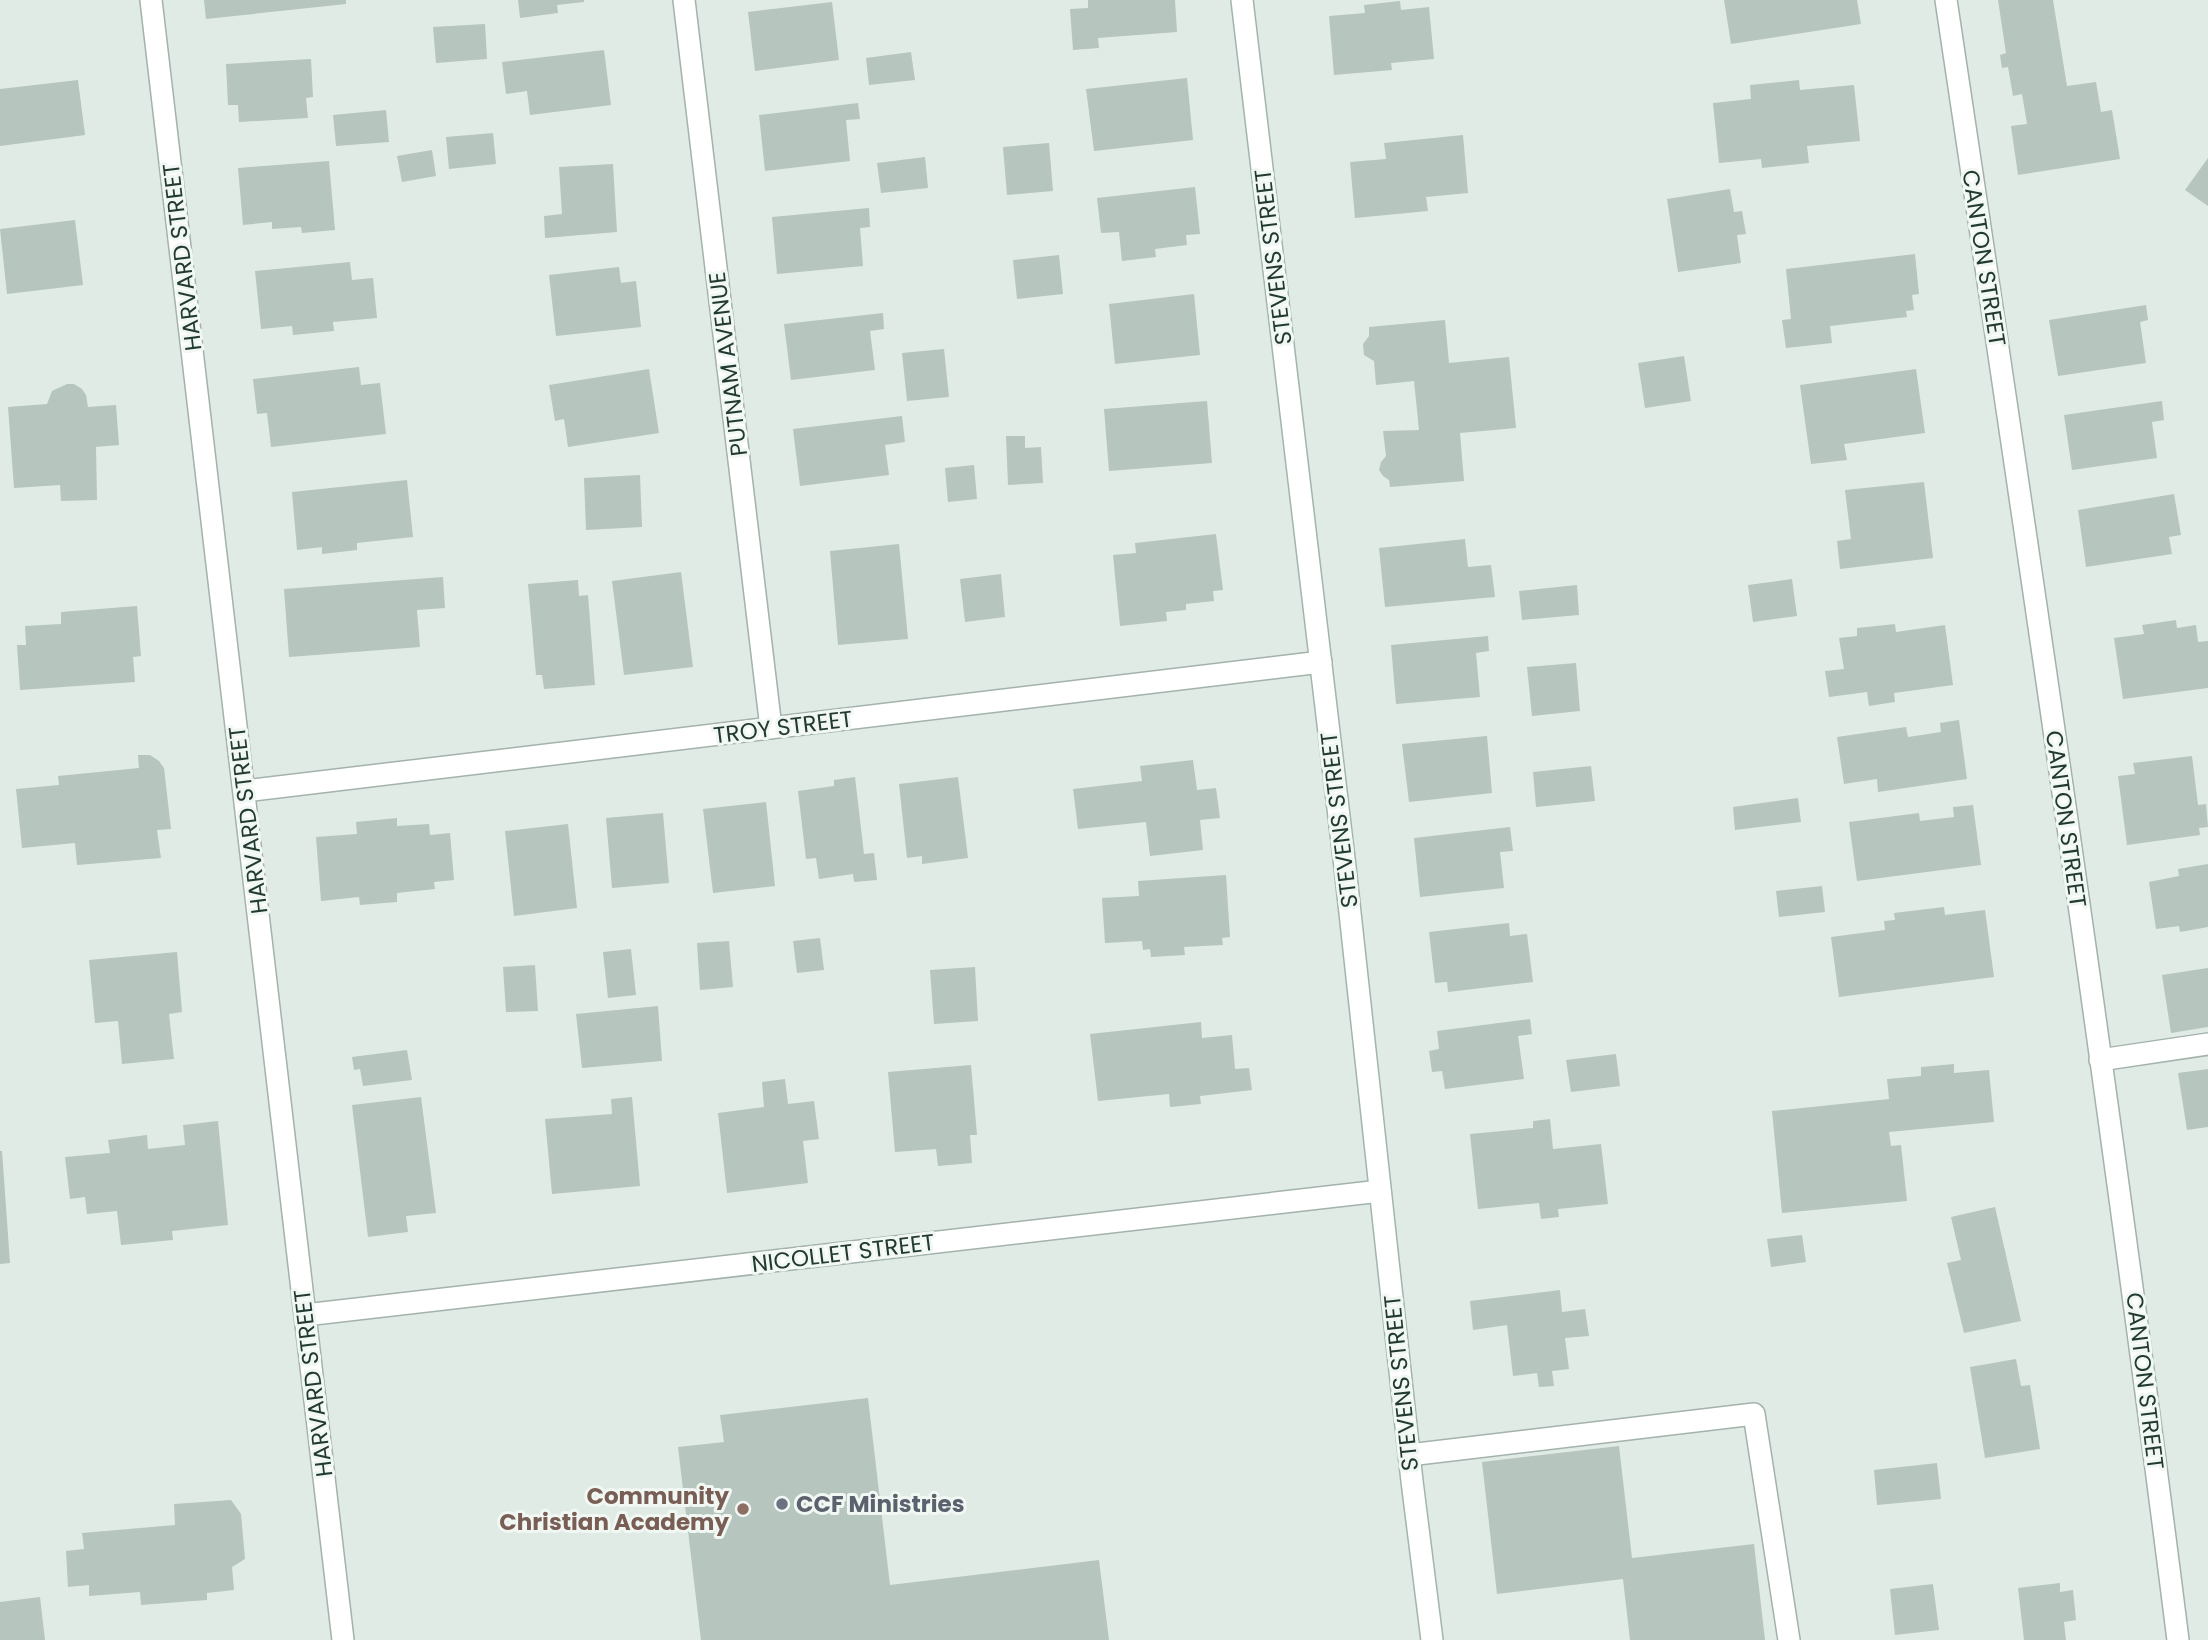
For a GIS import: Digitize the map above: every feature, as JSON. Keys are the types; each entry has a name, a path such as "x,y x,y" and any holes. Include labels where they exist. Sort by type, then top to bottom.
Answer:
{"street":[{"name":"HARVARD STREET","path":"151,0 343,1640"},
{"name":"PUTNAM AVENUE","path":"684,0 771,728"},
{"name":"STEVENS STREET","path":"1242,0 1321,662 1432,1640"},
{"name":"CANTON STREET","path":"1946,0 2138,1328 2178,1640"},
{"name":"TROY STREET","path":"245,791 1321,662"},
{"path":"2100,1060 2208,1044"},
{"name":"NICOLLET STREET","path":"305,1315 1380,1191"},
{"path":"1409,1455 1754,1414 1789,1640"}],"building":[{"path":"204,0 346,0 346,4 206,19"},
{"path":"518,0 584,2 557,5 558,13 520,18"},
{"path":"1088,0 1175,0 1177,32 1098,38 1099,48 1073,50 1070,9 1088,8"},
{"path":"1724,0 1857,0 1861,24 1731,44"},
{"path":"1998,0 2053,0 2067,86 2096,82 2101,112 2112,110 2120,159 2018,175 2011,126 2027,124 2022,94 2013,96 2008,67 2002,68 2000,55 2006,53"},
{"path":"1400,1 1401,10 1429,7 1434,59 1391,63 1392,70 1334,75 1329,16 1365,13 1364,5"},
{"path":"832,2 839,60 755,71 748,12"},
{"path":"485,24 487,59 436,63 433,27"},
{"path":"604,50 611,105 530,115 527,91 506,94 502,62"},
{"path":"911,52 915,80 869,85 866,58"},
{"path":"311,59 313,97 306,98 308,118 239,122 238,105 228,105 226,64"},
{"path":"1187,78 1193,140 1094,151 1086,89"},
{"path":"78,80 85,135 0,146 0,89"},
{"path":"1799,80 1800,90 1854,85 1860,141 1807,146 1809,163 1762,168 1761,159 1719,163 1713,103 1751,99 1750,85"},
{"path":"858,103 860,119 846,120 850,161 765,171 759,115"},
{"path":"386,110 389,142 336,146 333,115"},
{"path":"493,133 496,164 449,169 446,137"},
{"path":"1463,135 1468,193 1426,197 1428,211 1355,218 1350,162 1386,159 1384,143"},
{"path":"1049,143 1053,191 1007,195 1003,147"},
{"path":"432,150 436,176 402,182 397,156"},
{"path":"925,157 928,188 881,193 877,163"},
{"path":"2208,158 2208,206 2185,190"},
{"path":"329,161 335,230 302,233 301,227 272,229 272,222 243,225 238,168"},
{"path":"613,164 617,232 545,238 544,216 562,214 559,167"},
{"path":"1195,187 1200,234 1186,235 1187,245 1155,249 1156,257 1122,261 1119,232 1101,233 1097,198"},
{"path":"1730,189 1734,212 1742,211 1746,234 1737,235 1741,263 1678,272 1667,199"},
{"path":"869,208 870,227 860,228 863,266 777,274 772,217"},
{"path":"75,220 83,285 7,294 0,229"},
{"path":"1915,254 1919,294 1912,295 1914,310 1906,311 1907,317 1830,326 1832,343 1786,348 1782,320 1791,319 1786,269"},
{"path":"1059,255 1063,294 1017,299 1013,260"},
{"path":"350,262 352,280 373,278 377,318 333,322 334,331 293,335 292,326 261,329 255,271"},
{"path":"619,267 621,283 636,281 641,327 556,336 549,275"},
{"path":"1194,294 1200,355 1115,364 1109,304"},
{"path":"2146,305 2148,320 2140,322 2146,363 2058,376 2049,320"},
{"path":"883,313 884,329 870,331 875,370 791,380 784,324"},
{"path":"1445,320 1449,363 1509,357 1516,428 1460,433 1464,481 1390,487 1389,480 1379,470 1386,456 1383,431 1419,430 1414,381 1376,385 1374,361 1364,355 1363,344 1369,336 1369,327"},
{"path":"944,349 949,397 907,401 902,353"},
{"path":"1684,356 1691,401 1645,408 1638,363"},
{"path":"359,367 361,385 380,383 386,434 271,447 267,413 257,414 253,379"},
{"path":"649,369 659,433 568,447 564,419 555,421 549,385"},
{"path":"1916,369 1925,433 1844,444 1847,460 1811,464 1800,385"},
{"path":"67,384 74,384 82,389 88,407 116,405 119,445 96,447 97,500 61,501 60,485 14,488 8,407 47,404 52,391"},
{"path":"1207,401 1212,463 1109,471 1104,409"},
{"path":"2162,401 2164,420 2152,422 2157,458 2072,470 2064,415"},
{"path":"902,416 905,442 885,445 889,475 800,486 793,429"},
{"path":"1006,436 1025,436 1025,448 1041,447 1043,483 1008,485"},
{"path":"974,465 977,499 948,502 945,468"},
{"path":"640,475 642,527 586,530 584,478"},
{"path":"407,480 413,537 357,543 357,550 322,554 322,547 297,550 292,492"},
{"path":"1924,482 1933,558 1840,569 1837,541 1851,539 1845,490"},
{"path":"2174,494 2181,535 2169,537 2172,554 2086,567 2078,510"},
{"path":"1216,534 1223,590 1213,591 1214,601 1186,604 1186,610 1166,612 1167,621 1120,626 1113,555 1136,553 1135,543"},
{"path":"1465,539 1468,567 1491,565 1495,597 1385,607 1379,548"},
{"path":"899,544 908,639 838,645 830,551"},
{"path":"681,572 693,667 624,675 612,581"},
{"path":"1001,574 1005,617 965,622 960,579"},
{"path":"443,577 445,608 417,610 420,647 289,657 284,589"},
{"path":"1792,579 1797,616 1753,622 1748,585"},
{"path":"578,580 579,596 588,595 595,685 544,689 542,675 536,675 528,584"},
{"path":"1577,585 1579,615 1522,620 1519,591"},
{"path":"137,606 141,656 133,657 135,682 20,690 17,645 26,645 25,626 61,624 61,612"},
{"path":"2176,620 2177,628 2196,625 2198,642 2208,641 2208,688 2123,699 2114,638 2144,634 2142,625"},
{"path":"1895,624 1896,632 1945,625 1953,685 1894,693 1895,702 1869,706 1867,692 1829,697 1825,671 1844,669 1839,638 1857,636 1857,628"},
{"path":"1488,636 1489,651 1476,653 1480,697 1396,704 1391,645"},
{"path":"1576,663 1580,711 1532,716 1527,667"},
{"path":"1959,720 1967,779 1878,792 1877,779 1844,784 1837,737 1906,727 1908,737 1941,732 1940,723"},
{"path":"1487,736 1492,793 1409,802 1402,744"},
{"path":"138,755 150,755 164,768 171,829 157,830 161,858 77,865 75,843 22,848 16,789 59,785 58,776 139,768"},
{"path":"2192,756 2198,805 2206,804 2208,827 2199,828 2200,835 2127,845 2118,776 2135,774 2133,763"},
{"path":"1193,760 1197,790 1216,788 1220,818 1200,820 1203,850 1150,856 1146,822 1078,829 1073,789 1142,781 1140,766"},
{"path":"1591,766 1595,801 1536,807 1533,772"},
{"path":"855,777 864,854 874,853 877,880 854,882 853,874 819,879 816,858 806,859 798,791 834,786 834,780"},
{"path":"958,777 968,858 922,864 922,856 907,858 899,784"},
{"path":"1798,798 1801,822 1735,830 1733,807"},
{"path":"766,802 775,886 713,893 703,809"},
{"path":"1973,805 1981,865 1857,881 1849,822 1919,813 1920,821 1954,817 1953,807"},
{"path":"663,813 669,883 612,888 606,818"},
{"path":"397,818 397,826 429,824 430,835 450,833 454,880 434,882 435,889 397,893 397,902 360,905 359,897 321,901 316,837 357,834 356,822"},
{"path":"568,824 577,908 514,916 505,831"},
{"path":"1510,827 1513,851 1500,852 1504,888 1420,897 1414,838"},
{"path":"2208,864 2208,927 2180,932 2179,926 2156,929 2149,882 2179,876 2178,869"},
{"path":"1226,875 1230,937 1222,938 1223,945 1184,947 1185,955 1151,957 1150,949 1143,950 1142,941 1105,943 1102,898 1139,896 1138,881"},
{"path":"1822,886 1825,912 1779,917 1776,891"},
{"path":"1944,907 1945,915 1985,910 1994,977 1839,997 1831,937 1885,930 1884,921 1895,920 1894,913"},
{"path":"1509,923 1510,936 1527,934 1533,982 1448,992 1447,982 1435,983 1429,932"},
{"path":"820,938 824,970 797,973 793,941"},
{"path":"729,941 733,987 700,990 697,943"},
{"path":"631,949 636,995 608,998 603,952"},
{"path":"177,952 182,1012 169,1014 174,1059 122,1064 118,1021 95,1023 89,960"},
{"path":"535,965 538,1011 506,1012 503,967"},
{"path":"975,967 978,1021 934,1024 930,970"},
{"path":"2208,968 2208,1027 2171,1033 2162,975"},
{"path":"658,1006 662,1061 582,1068 576,1014"},
{"path":"1530,1019 1532,1034 1518,1036 1524,1079 1445,1089 1442,1071 1432,1072 1429,1051 1439,1049 1437,1031"},
{"path":"1201,1022 1202,1038 1232,1035 1235,1069 1249,1068 1252,1090 1200,1096 1201,1104 1170,1107 1169,1094 1098,1101 1090,1034"},
{"path":"407,1050 412,1080 363,1086 360,1069 354,1070 352,1057"},
{"path":"1616,1054 1620,1086 1571,1092 1566,1060"},
{"path":"1954,1064 1954,1073 1989,1070 1994,1122 1889,1132 1891,1146 1901,1145 1907,1201 1782,1213 1772,1111 1889,1099 1887,1079 1921,1076 1921,1067"},
{"path":"971,1065 977,1135 970,1135 972,1163 938,1166 936,1149 895,1152 888,1072"},
{"path":"2208,1069 2208,1127 2187,1130 2178,1073"},
{"path":"785,1079 788,1104 814,1101 819,1139 803,1141 808,1183 727,1193 718,1113 764,1107 762,1082"},
{"path":"421,1097 436,1213 406,1216 408,1232 368,1237 352,1105"},
{"path":"632,1097 640,1186 552,1194 545,1119 612,1114 611,1099"},
{"path":"1550,1119 1553,1149 1601,1144 1608,1204 1558,1209 1559,1217 1541,1219 1539,1203 1478,1209 1470,1134 1533,1128 1533,1121"},
{"path":"218,1121 228,1225 172,1231 173,1240 121,1245 117,1211 87,1214 85,1197 70,1199 65,1157 110,1153 108,1140 147,1135 148,1149 185,1145 183,1125"},
{"path":"0,1151 10,1263 0,1264"},
{"path":"1995,1207 2021,1321 1964,1333 1947,1263 1961,1260 1951,1217"},
{"path":"1802,1235 1806,1262 1771,1267 1767,1239"},
{"path":"1560,1290 1562,1312 1585,1309 1589,1336 1565,1338 1569,1369 1552,1371 1554,1386 1539,1387 1537,1373 1513,1376 1507,1325 1473,1330 1470,1301"},
{"path":"2016,1359 2021,1386 2030,1385 2040,1449 1985,1458 1970,1367"},
{"name":"CCF Ministries","path":"868,1398 890,1585 1099,1560 1109,1640 701,1640 678,1447 724,1442 720,1415"},
{"path":"1619,1446 1632,1558 1754,1544 1765,1640 1630,1640 1623,1579 1497,1594 1482,1462"},
{"path":"1937,1463 1941,1499 1877,1505 1874,1470"},
{"path":"231,1500 241,1514 245,1559 232,1567 234,1590 207,1593 207,1600 141,1605 140,1592 89,1596 89,1585 68,1587 66,1551 84,1549 82,1533 175,1525 174,1504"},
{"path":"2060,1583 2060,1592 2073,1590 2076,1620 2064,1622 2066,1640 2024,1640 2018,1588"},
{"path":"1933,1584 1939,1630 1895,1635 1890,1589"},
{"path":"40,1597 45,1640 0,1640 0,1602"}],"place":[{"name":"CCF Ministries","path":"782,1504"},
{"name":"Community Christian Academy","path":"743,1509"}]}
